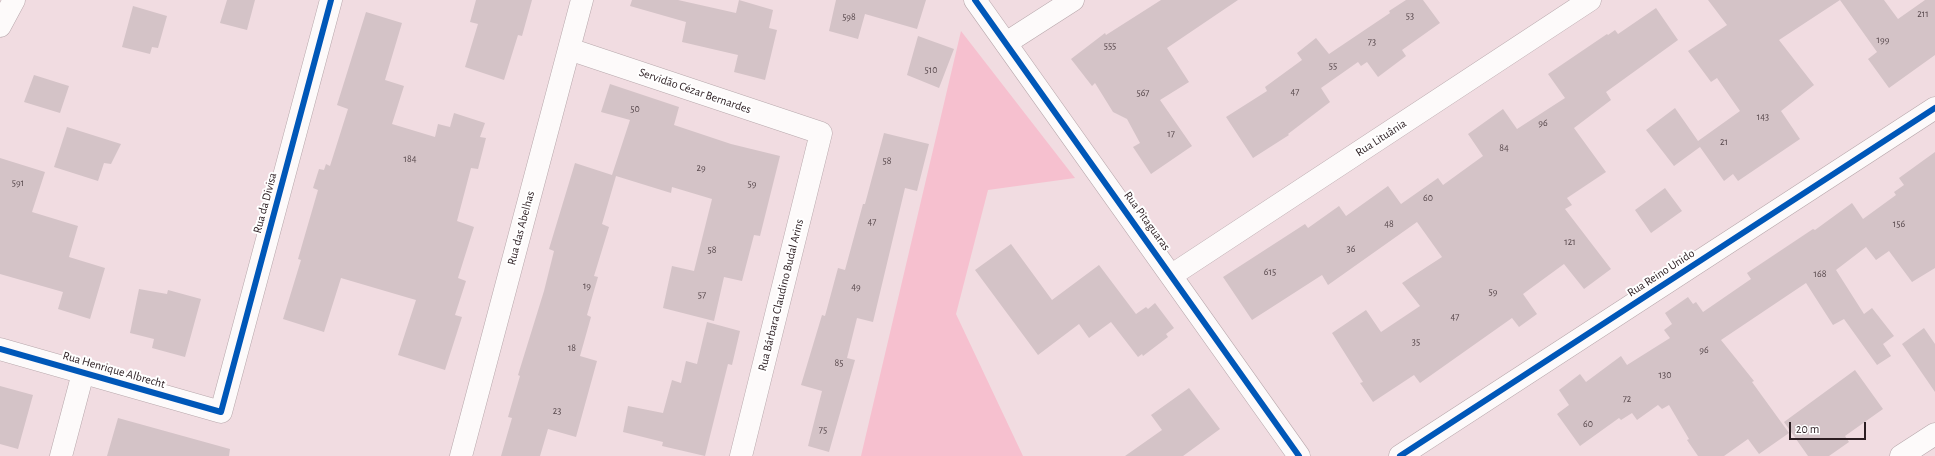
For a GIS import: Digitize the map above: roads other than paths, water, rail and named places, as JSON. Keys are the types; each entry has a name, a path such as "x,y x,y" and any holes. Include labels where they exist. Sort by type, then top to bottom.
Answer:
{"street":[{"path":"0,26 14,0"},
{"name":"Rua da Divisa","path":"221,412 331,0"},
{"name":"Rua das Abelhas","path":"461,456 582,0"},
{"name":"Rua Pitaguaras","path":"975,0 1172,275 1299,456"},
{"path":"1006,43 1073,0"},
{"name":"Rua Lituânia","path":"1172,275 1590,0"},
{"name":"Servidão Cézar Bernardes","path":"569,49 821,133"},
{"name":"Rua Reino Unido","path":"1400,456 1935,108"},
{"name":"Rua Bárbara Claudino Budal Arins","path":"741,456 821,133"},
{"name":"Rua Henrique Albrecht","path":"0,349 221,412"},
{"path":"61,456 83,373"},
{"path":"1901,456 1935,434"}]}
